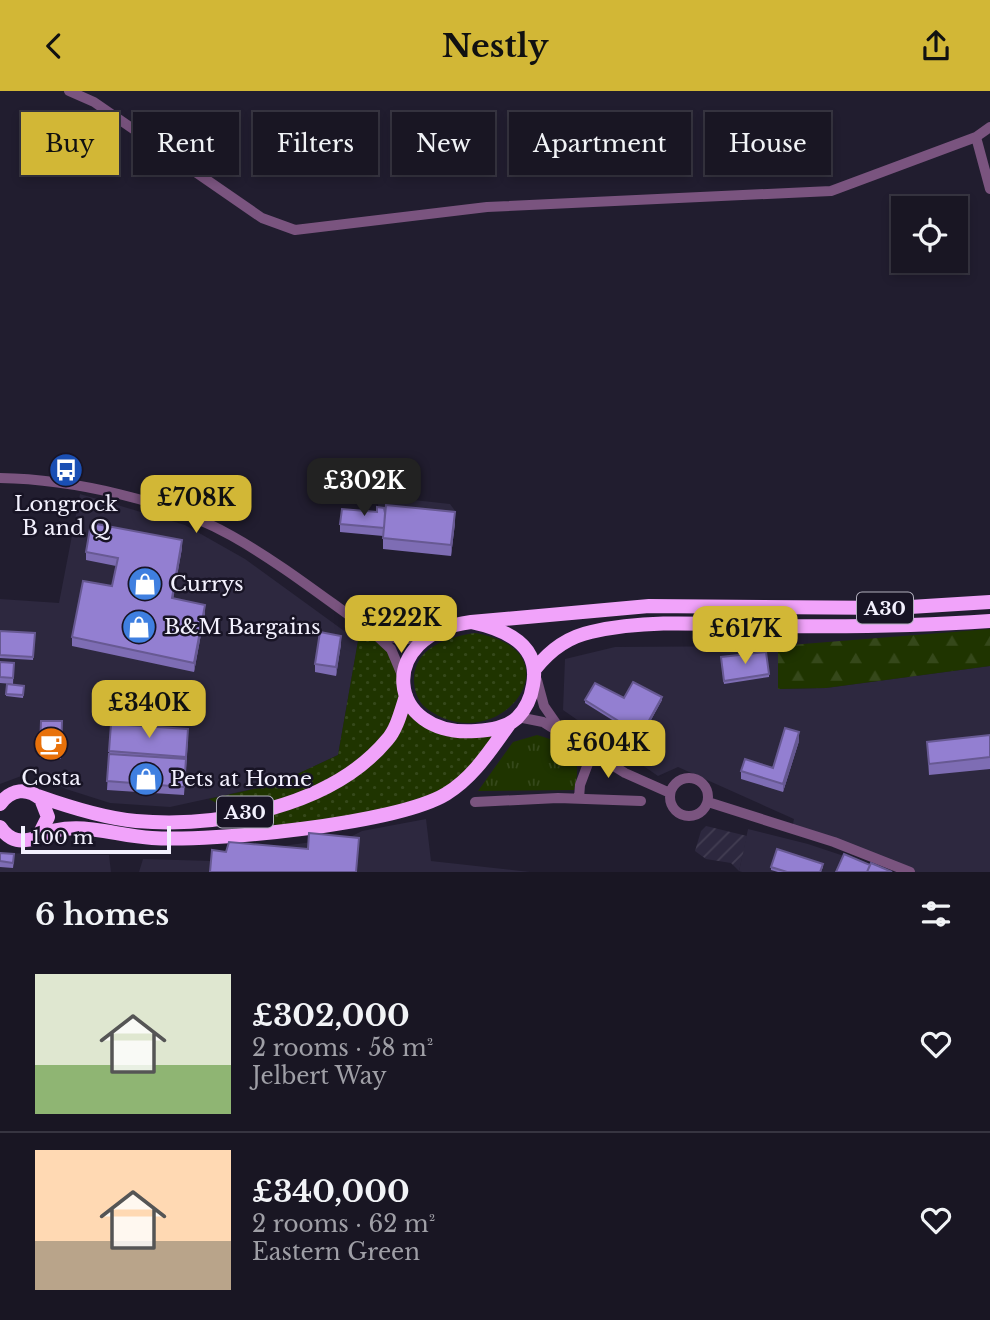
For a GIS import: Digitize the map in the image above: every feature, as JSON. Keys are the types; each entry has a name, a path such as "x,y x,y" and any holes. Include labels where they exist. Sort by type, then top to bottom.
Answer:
{"highway":[{"name":"A30","path":"471,622 649,606 881,608 990,602"},
{"name":"A30","path":"535,672 549,651 564,642 589,632 623,627 668,624 884,626 990,621"},
{"path":"471,622 498,628 514,637 526,649 535,672 527,705 514,720 489,730 467,731 443,727 424,718 412,708 406,697 402,675 408,657 428,635 450,624 471,622"},
{"name":"A30","path":"38,796 104,816 170,823 207,820 262,809 307,796 342,778 368,759 389,739 406,697"},
{"name":"A30","path":"38,838 54,829 70,826 124,837 211,837 365,818 422,806 462,783 514,720"},
{"path":"0,804 18,791 38,796 45,804 48,817 38,838 0,842"},
{"path":"0,827 16,841"}],"street":[{"path":"69,91 94,102 262,218 295,230 487,207 831,191 976,137 990,127"},
{"path":"976,137 990,189"},
{"path":"0,478 37,478 89,488 187,514 232,535 374,633 391,649 402,675"},
{"path":"374,633 402,640 428,635"},
{"path":"535,672 544,706 562,732"},
{"path":"514,720 543,722 562,732 592,753 670,793 676,811 683,815 696,815 708,802 708,790 696,778 682,778 670,793"},
{"path":"579,798 580,785 592,753"},
{"path":"475,802 579,798 641,801"},
{"path":"708,802 834,842 910,872"}],"shaded area":[{"path":"380,485 406,488 414,500 450,504 456,512 455,523 377,516"},
{"path":"80,494 185,525 245,559 358,641 338,755 276,784 170,807 110,803 66,789 32,772 0,784 0,599 59,603"},
{"path":"778,646 779,689 826,688 990,666 990,872 902,872 792,828 794,819 678,767 658,776 563,710 565,659 615,647"},
{"path":"426,819 431,861 530,872 139,872 143,859 212,861 229,853 350,837 362,831"},
{"path":"706,826 747,836 739,871 731,863 706,859 695,851 701,831"},
{"path":"748,829 844,856 837,872 742,872 739,871"},
{"path":"0,853 109,855 111,872 0,872"}],"green space":[{"path":"990,629 990,666 826,688 778,689 778,646"},
{"path":"374,633 391,649 406,697 443,727 510,723 441,797 303,827 255,823 209,799 276,784 338,755 358,641"},
{"path":"475,633 507,644 523,660 526,679 518,698 502,713 479,722 453,721 426,708 421,702 415,688 416,669 420,659 434,646 454,637"},
{"path":"537,735 558,742 572,752 577,767 574,790 478,791 513,742"}],"building":[{"path":"386,505 455,512 451,545 383,538"},
{"path":"377,507 384,508 384,528 340,524 342,509 377,512"},
{"path":"91,523 182,540 172,598 205,605 194,663 72,637 83,581 112,586 118,558 86,552"},
{"path":"0,631 35,633 33,657 0,655"},
{"path":"320,632 341,636 336,667 315,664"},
{"path":"766,652 769,674 724,681 721,657"},
{"path":"0,662 14,663 13,678 0,677"},
{"path":"633,682 662,697 641,735 585,700 595,683 624,698"},
{"path":"7,684 24,686 23,695 6,694"},
{"name":"Costa","path":"41,721 62,721 61,750 40,750"},
{"path":"111,724 188,729 186,757 109,751"},
{"path":"785,728 799,732 783,784 741,771 745,759 773,768"},
{"path":"990,735 990,757 929,764 927,742"},
{"name":"Pets at Home","path":"109,754 186,759 184,787 107,781"},
{"path":"309,833 359,838 356,872 210,872 212,850 226,852 229,842 308,849"},
{"path":"777,849 823,864 820,872 787,872 771,867"},
{"path":"0,853 14,854 13,863 0,861"},
{"path":"844,854 870,865 867,872 836,872"},
{"path":"871,863 892,872 867,872"}],"place":[{"name":"Longrock B and Q","path":"66,470"},
{"name":"Currys","path":"145,584"},
{"name":"B&M Bargains","path":"139,627"},
{"name":"Costa","path":"51,744"},
{"name":"Pets at Home","path":"146,779"}]}
